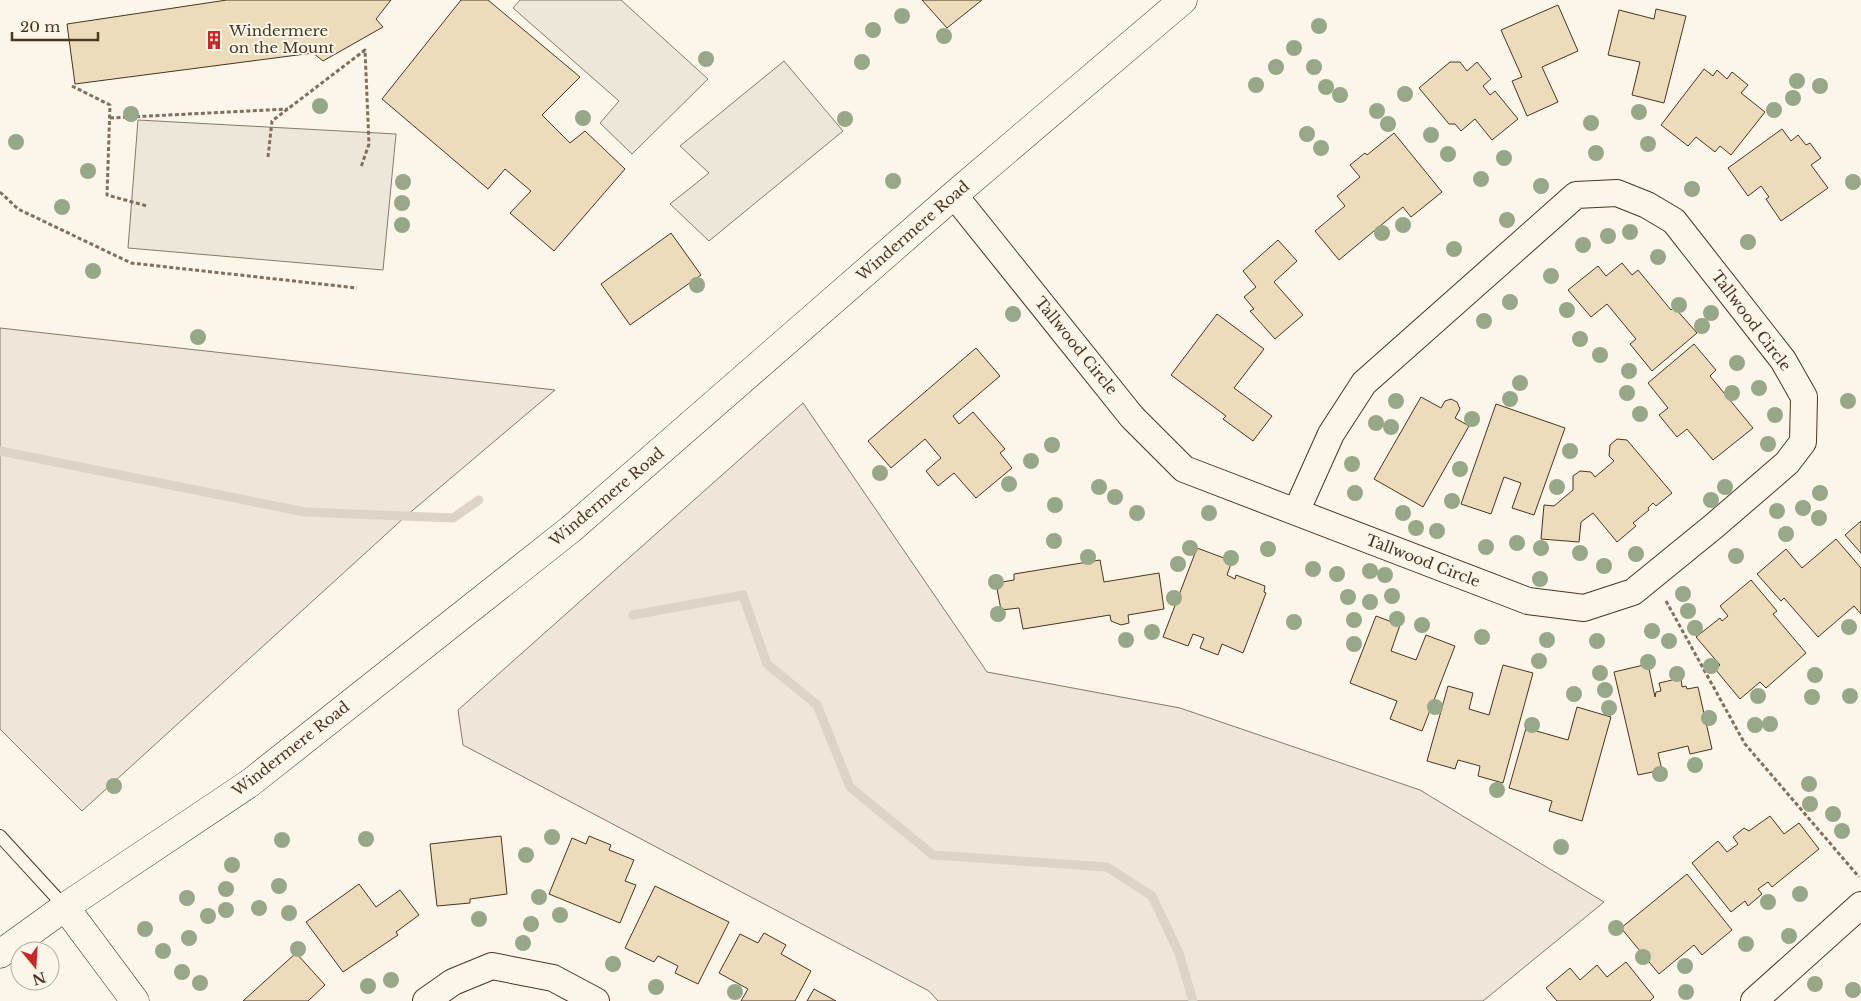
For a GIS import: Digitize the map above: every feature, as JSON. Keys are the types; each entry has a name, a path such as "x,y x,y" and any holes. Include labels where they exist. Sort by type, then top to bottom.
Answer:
{"main road":[{"name":"Windermere Road","path":"0,954 65,907 250,783 571,529 954,195 1183,0"},
{"path":"65,907 135,1001"}],"street":[{"name":"Tallwood Circle","path":"954,195 1132,417 1184,469 1296,512 1528,601 1584,608 1633,592 1787,463 1803,442 1804,397 1783,360 1674,221 1647,205 1617,192 1576,195 1364,383 1331,434 1296,512"},
{"path":"1754,1001 1861,905"},
{"path":"426,1001 453,982 492,966 552,978 596,1001"}],"lane":[{"path":"0,836 65,907"}],"path":[{"path":"268,158 272,121 365,50 369,144 361,167"},
{"path":"72,86 110,105 107,195 147,206"},
{"path":"110,118 288,109"},
{"path":"0,192 18,208 131,263 358,288"},
{"path":"1648,580 1662,593 1745,744 1861,880"}],"shaded area":[{"path":"520,0 621,0 708,79 632,154 600,123 619,101 513,8"},
{"path":"784,61 843,131 709,241 670,204 709,173 680,146"},
{"path":"138,120 396,134 383,270 128,248"},
{"path":"0,328 555,390 406,516 82,811 0,729"},
{"path":"803,403 987,672 1180,708 1420,790 1604,902 1483,1001 938,1001 929,991 463,745 458,710"}],"building":[{"name":"Windermere on the Mount","path":"227,0 391,0 376,19 383,27 323,61 313,53 75,84 67,24"},
{"path":"461,0 488,0 580,77 542,115 570,143 585,131 625,169 554,251 510,213 531,191 505,169 488,189 382,99"},
{"path":"922,0 982,0 947,28"},
{"path":"1558,5 1578,51 1542,67 1558,102 1527,116 1512,81 1522,77 1501,30"},
{"path":"1656,9 1686,16 1664,103 1632,95 1640,62 1608,55 1619,10 1654,19"},
{"path":"1450,62 1460,62 1467,71 1477,62 1491,79 1483,86 1490,95 1495,91 1518,119 1492,140 1475,119 1461,131 1455,124 1449,124 1419,88"},
{"path":"1704,69 1713,76 1717,70 1727,79 1732,72 1748,85 1741,93 1765,112 1731,155 1720,146 1715,152 1696,137 1688,146 1661,125"},
{"path":"1782,129 1791,141 1798,135 1806,145 1810,143 1821,158 1811,165 1828,188 1781,221 1766,199 1769,197 1761,186 1748,196 1728,168"},
{"path":"1394,133 1442,192 1411,217 1403,207 1339,260 1315,231 1345,206 1337,196 1360,177 1350,165 1365,153 1367,155"},
{"path":"671,233 701,275 630,325 601,284"},
{"path":"1278,240 1297,261 1274,282 1303,315 1275,339 1250,311 1254,309 1244,297 1256,287 1243,271"},
{"path":"1622,263 1632,275 1638,270 1671,310 1674,307 1697,333 1652,371 1630,344 1636,339 1607,304 1591,317 1568,290 1598,266 1606,276"},
{"path":"1217,314 1264,349 1234,388 1272,416 1253,441 1223,419 1226,416 1171,375"},
{"path":"1694,344 1716,370 1710,376 1753,428 1713,460 1687,429 1677,437 1659,415 1668,408 1648,383"},
{"path":"976,348 1000,376 953,416 959,424 973,412 1005,449 1000,453 1012,468 976,498 954,473 938,486 926,471 941,458 925,439 891,468 868,441"},
{"path":"1421,397 1441,408 1445,401 1451,399 1457,402 1460,409 1455,418 1469,426 1423,507 1374,479"},
{"path":"1496,404 1565,428 1534,515 1512,508 1521,483 1504,477 1491,514 1461,504"},
{"path":"1617,439 1627,440 1672,493 1656,506 1653,503 1648,508 1649,510 1633,523 1636,526 1617,542 1593,513 1581,522 1579,542 1541,539 1544,505 1554,506 1573,490 1573,476 1580,471 1591,472 1595,477 1614,461 1609,456 1610,445"},
{"path":"1861,521 1861,553 1845,535"},
{"path":"1836,539 1861,568 1861,614 1854,606 1818,637 1784,598 1781,601 1757,574 1786,549 1802,568"},
{"path":"1197,548 1232,561 1227,575 1235,579 1236,575 1265,586 1264,592 1266,593 1243,653 1222,644 1218,655 1200,648 1204,638 1193,634 1188,646 1163,637"},
{"path":"1100,560 1104,582 1159,573 1164,609 1128,615 1129,623 1121,625 1111,621 1110,615 1023,629 1019,608 1001,610 996,583 1014,580 1014,574"},
{"path":"1751,580 1777,611 1773,614 1806,653 1766,688 1760,682 1740,699 1715,669 1720,665 1696,637 1720,618 1722,621 1728,616 1720,606"},
{"path":"1376,616 1400,625 1391,651 1416,660 1426,635 1455,646 1422,731 1390,719 1397,701 1350,683"},
{"path":"1648,664 1655,697 1656,692 1661,691 1659,683 1681,678 1682,687 1686,686 1687,689 1698,687 1712,749 1690,754 1688,746 1658,753 1662,770 1638,775 1614,672"},
{"path":"1503,665 1533,673 1503,783 1478,776 1480,766 1458,760 1455,769 1427,761 1448,686 1473,693 1469,709 1489,715"},
{"path":"1577,707 1611,717 1582,821 1549,811 1552,801 1509,788 1526,728 1568,740"},
{"path":"1770,816 1784,834 1799,823 1819,849 1772,887 1768,882 1758,889 1762,894 1748,906 1745,901 1731,912 1692,863 1718,841 1727,852 1738,844 1733,837 1744,828 1749,831"},
{"path":"501,836 507,894 470,899 470,903 437,906 430,844"},
{"path":"589,836 611,845 609,850 634,860 625,881 636,885 620,923 549,894 572,838 586,844"},
{"path":"1687,874 1732,930 1702,955 1694,945 1659,974 1621,928"},
{"path":"359,884 376,907 400,890 419,915 396,932 398,935 343,972 306,922"},
{"path":"655,886 729,922 698,984 675,973 678,966 658,956 654,962 625,948"},
{"path":"764,933 786,945 781,954 811,971 795,1001 741,1001 748,989 719,973 740,934 758,943"},
{"path":"296,953 325,985 308,1001 243,1001"},
{"path":"1626,962 1654,997 1650,1001 1557,1001 1546,988 1570,968 1580,980 1597,965 1607,977"},
{"path":"814,989 836,1001 807,1001"}],"waterway":[{"path":"0,451 305,512 453,518 479,500"},
{"path":"633,615 743,595 767,664 817,705 850,787 933,855 1107,867 1152,896 1179,953 1193,1001"}],"place":[{"name":"Windermere on the Mount","path":"214,40"}]}
